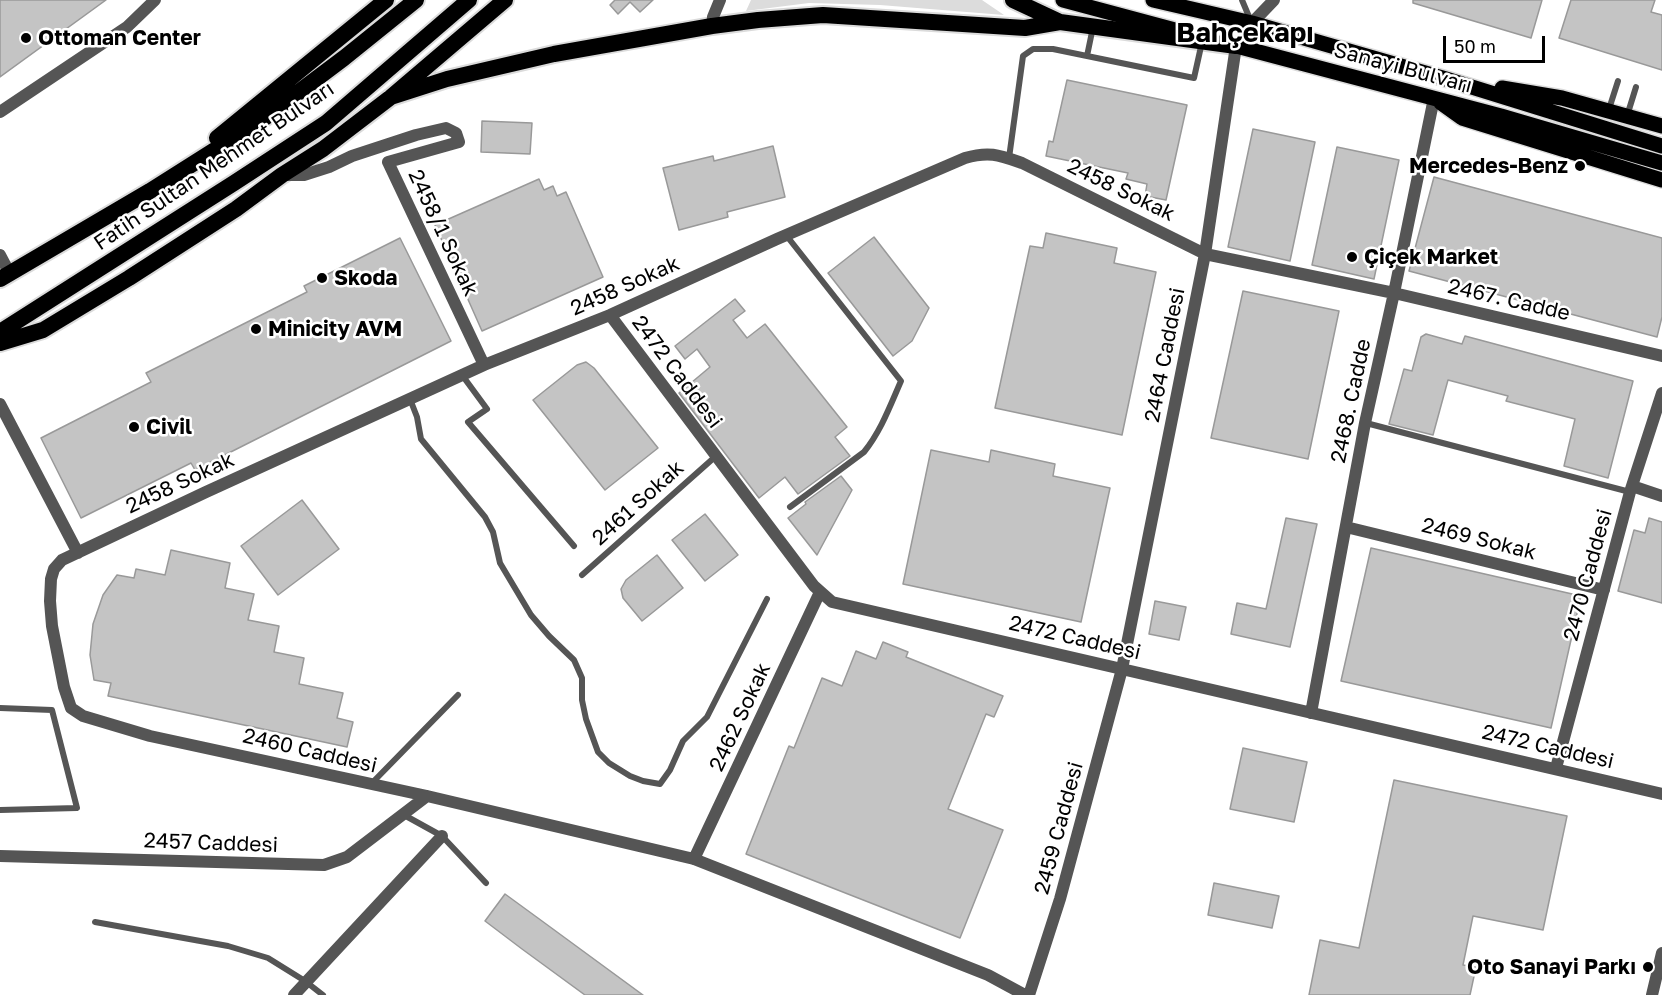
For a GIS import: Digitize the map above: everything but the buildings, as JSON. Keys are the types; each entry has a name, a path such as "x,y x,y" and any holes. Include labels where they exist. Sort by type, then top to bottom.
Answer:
{"highway":[{"path":"150,191 386,0"},
{"name":"Fatih Sultan Mehmet Bulvarı","path":"5,277 150,191 259,122 416,0"},
{"name":"Fatih Sultan Mehmet Bulvarı","path":"0,332 326,123 469,0"},
{"path":"0,343 43,330 236,209 282,175 323,149 391,97 505,0"},
{"path":"1013,0 1060,22 1236,46"},
{"path":"391,97 447,79 554,54 712,26 823,15 1025,28 1060,22"},
{"path":"234,183 282,175"}],"main road":[{"name":"Sanayi Bulvarı","path":"1063,0 1434,98 1662,164"},
{"name":"Sanayi Bulvarı","path":"1153,0 1252,23 1446,79 1662,146"},
{"path":"1446,79 1562,98 1662,126"},
{"path":"1434,98 1462,118 1662,180"}],"street":[{"path":"0,112 127,27 155,0"},
{"path":"712,26 720,0"},
{"path":"1252,23 1274,0"},
{"name":"2464 Caddesi","path":"1122,669 1205,254 1236,46"},
{"name":"2468. Cadde","path":"1311,713 1365,423 1434,98"},
{"name":"2458/1 Sokak","path":"282,175 304,175 436,130 446,128 456,134 459,142 388,162 484,365"},
{"name":"2458 Sokak","path":"62,560 484,365 610,315 786,235 976,155 993,154 1022,164 1205,254"},
{"name":"2467. Cadde","path":"1205,254 1394,293 1662,356"},
{"path":"0,255 5,277"},
{"name":"2472 Caddesi","path":"610,315 814,586 832,602 1662,794"},
{"name":"2470 Caddesi","path":"1556,768 1631,489 1662,393"},
{"path":"0,404 78,553"},
{"path":"1631,489 1662,496"},
{"name":"2469 Sokak","path":"1346,527 1604,590"},
{"name":"2460 Caddesi","path":"62,560 54,569 51,579 52,626 64,687 71,708 83,716 150,736 427,796 694,859 988,975 1027,995"},
{"name":"2462 Sokak","path":"694,859 820,592"},
{"name":"2459 Caddesi","path":"1027,995 1060,898 1122,669"},
{"name":"2457 Caddesi","path":"0,856 324,865 347,857 427,796"},
{"path":"294,995 442,837"},
{"path":"1652,995 1662,953"}],"lane":[{"path":"1242,0 1252,23"},
{"path":"1087,56 1094,27"},
{"path":"1009,159 1023,56 1033,49 1053,49 1194,78 1202,41"},
{"path":"1608,111 1618,81"},
{"path":"1627,116 1636,87"},
{"path":"786,235 901,381 880,428 864,452 790,507"},
{"path":"462,375 487,408 468,422 574,546"},
{"path":"410,399 417,417 421,439 485,517 493,532 500,563 531,615 574,660 582,678 582,700 586,719 598,752 609,763 630,776 660,784 670,770 683,741 707,717 767,599"},
{"path":"1365,423 1631,489"},
{"name":"2461 Sokak","path":"582,575 716,456"},
{"path":"371,785 458,695"},
{"path":"0,708 52,710 77,808 0,810"},
{"path":"404,814 442,837 486,883"},
{"path":"95,922 228,946 268,958 305,981 322,995"}],"shaded area":[{"path":"751,0 982,0 1004,15 880,5 809,3 746,11"}],"place":[{"name":"Ottoman Center","path":"26,38"},
{"name":"Mercedes-Benz","path":"1580,166"},
{"name":"Çiçek Market","path":"1352,257"},
{"name":"Skoda","path":"322,278"},
{"name":"Minicity AVM","path":"256,329"},
{"name":"Civil","path":"134,427"},
{"name":"Oto Sanayi Parkı","path":"1648,967"}],"district":[{"name":"Bahçekapı","path":"1245,33"}]}
